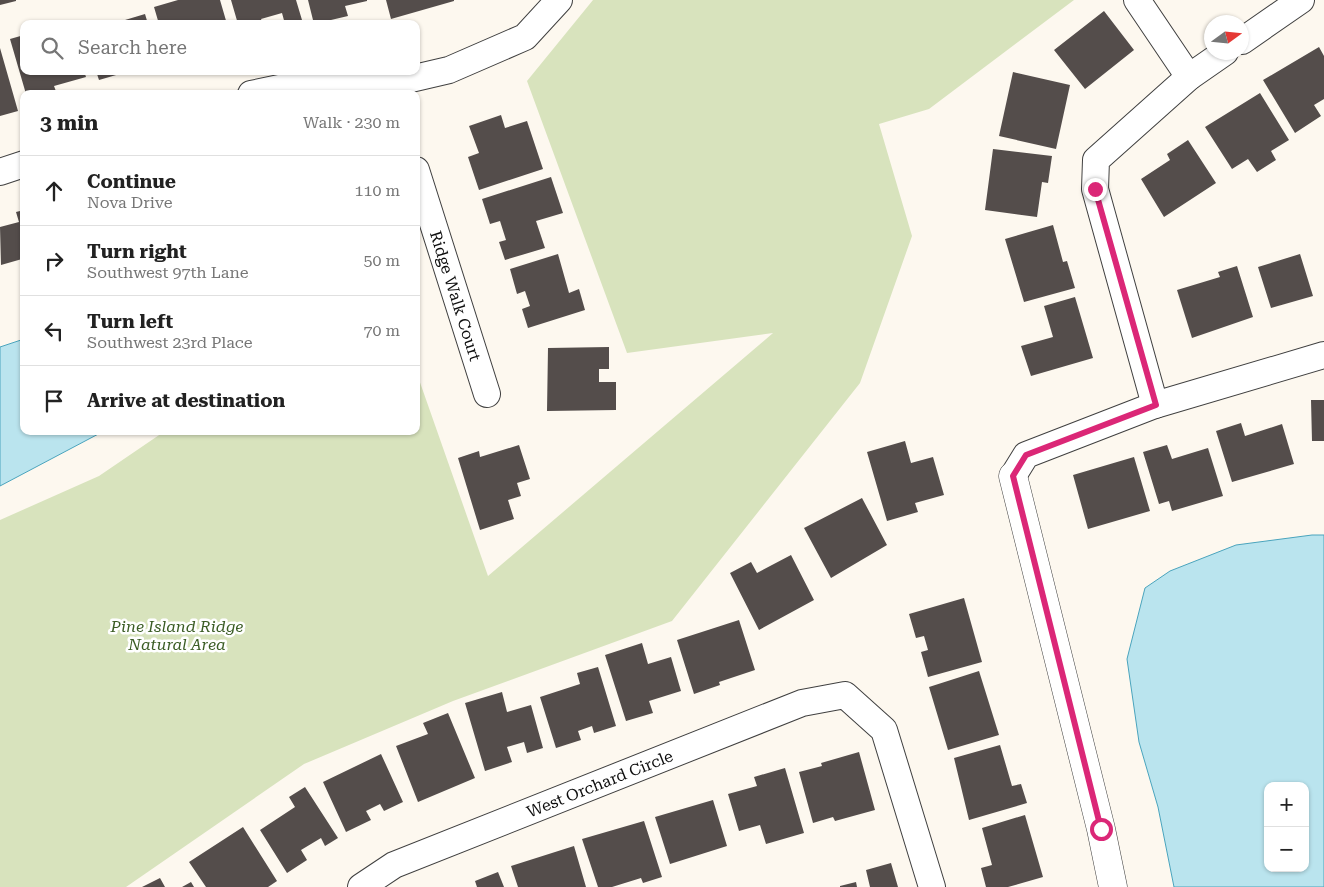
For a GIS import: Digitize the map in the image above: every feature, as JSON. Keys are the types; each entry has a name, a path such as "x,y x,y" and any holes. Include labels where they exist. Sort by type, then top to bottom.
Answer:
{"street":[{"path":"270,90 332,77 391,89 449,70 525,37 559,0"},
{"path":"1137,0 1189,77"},
{"path":"1249,36 1301,0"},
{"path":"1156,405 1095,189 1096,160 1189,77 1213,60"},
{"path":"0,172 20,165"},
{"name":"Ridge Walk Court","path":"420,183 487,394"},
{"path":"1113,887 1101,829 1013,476 1026,455 1156,405 1324,355"},
{"name":"West Orchard Circle","path":"361,887 394,865 560,798 802,703 845,695 884,730 932,887"}],"green space":[{"name":"Pine Island Ridge Natural Area","path":"593,0 1074,0 929,109 879,124 912,236 860,383 672,621 453,701 304,764 126,887 0,887 0,520 99,476 159,435 420,435 420,382 488,576 773,333 627,353 527,81"}],"water":[{"path":"20,340 20,435 96,435 0,486 0,347"},
{"path":"1324,535 1324,887 1174,887 1158,807 1139,742 1127,659 1145,588 1170,571 1236,545"}],"building":[{"path":"0,0 16,0 16,1 0,5"},
{"path":"178,0 220,0 226,20 158,20 154,7"},
{"path":"231,0 296,0 302,20 284,20 282,13 261,20 237,20"},
{"path":"308,0 367,0 345,6 348,16 331,20 313,20"},
{"path":"386,0 454,0 454,1 391,19"},
{"path":"1104,11 1134,50 1085,89 1054,50"},
{"path":"145,14 147,20 125,20"},
{"path":"20,36 20,73 10,39"},
{"path":"1319,47 1324,56 1324,99 1314,105 1321,116 1295,133 1263,80"},
{"path":"0,48 18,111 0,116"},
{"path":"1013,72 1070,85 1056,149 999,136"},
{"path":"20,75 85,75 86,77 54,86 56,90 25,90"},
{"path":"97,75 116,75 99,80"},
{"path":"1260,93 1289,140 1271,151 1276,160 1257,172 1248,159 1232,169 1205,127"},
{"path":"501,115 505,128 527,121 543,169 479,190 468,157 479,153 469,126"},
{"path":"1188,140 1216,183 1164,217 1141,179 1170,160 1167,154"},
{"path":"993,149 1052,156 1048,183 1042,182 1037,217 985,210"},
{"path":"551,177 563,213 536,221 545,248 505,260 499,242 506,240 500,221 490,224 482,199"},
{"path":"20,211 20,260 1,265 0,227 19,222 16,212"},
{"path":"1053,225 1063,262 1067,261 1075,288 1024,302 1005,239"},
{"path":"558,254 569,293 579,289 585,310 528,328 522,309 530,306 525,291 517,294 510,269"},
{"path":"1300,254 1313,296 1271,308 1258,267"},
{"path":"1237,266 1253,317 1192,338 1177,290 1220,277 1218,272"},
{"path":"1075,297 1093,358 1031,376 1021,346 1053,337 1044,306"},
{"path":"609,347 609,369 599,369 599,382 616,382 616,410 547,411 548,348"},
{"path":"1311,400 1324,400 1324,441 1312,441"},
{"path":"1241,423 1245,436 1282,424 1294,464 1232,482 1216,431"},
{"path":"905,441 911,463 933,457 944,495 915,503 918,512 887,521 867,452"},
{"path":"519,445 530,479 517,483 521,496 508,500 514,519 480,530 458,458 479,451 480,457"},
{"path":"1167,445 1172,459 1208,448 1223,496 1172,511 1169,501 1159,504 1143,452"},
{"path":"1134,457 1150,511 1088,529 1073,475"},
{"path":"862,498 887,545 831,578 804,528"},
{"path":"791,555 814,600 759,630 730,573 751,562 757,573"},
{"path":"964,598 982,662 928,677 921,652 928,650 924,636 916,638 909,614"},
{"path":"739,620 755,670 719,682 720,685 694,694 677,640"},
{"path":"642,643 648,664 671,657 681,691 649,701 653,713 626,721 605,655"},
{"path":"598,667 616,726 594,733 592,726 578,731 581,740 556,748 540,697 580,684 577,673"},
{"path":"979,671 999,735 948,750 929,687"},
{"path":"502,692 507,712 531,705 543,748 527,753 524,742 507,747 512,762 485,771 465,703"},
{"path":"448,713 475,778 418,802 396,746 428,734 423,723"},
{"path":"1000,745 1012,786 1021,784 1027,803 969,820 954,758"},
{"path":"859,752 875,810 835,821 833,817 813,823 799,772 822,766 821,763"},
{"path":"381,754 403,802 384,811 380,804 366,811 371,820 346,832 323,782"},
{"path":"785,768 804,833 766,844 760,825 739,831 728,794 757,786 754,777"},
{"path":"305,787 338,838 325,846 321,838 301,850 307,860 287,873 260,830 295,807 289,797"},
{"path":"713,800 727,846 670,864 655,817"},
{"path":"1025,815 1043,877 1008,887 986,887 981,868 992,865 982,828"},
{"path":"644,821 662,877 643,883 641,878 612,887 598,887 582,839"},
{"path":"243,827 277,881 268,887 206,887 189,862"},
{"path":"574,846 586,887 518,887 511,866"},
{"path":"891,863 898,887 870,887 866,870"},
{"path":"498,872 504,887 477,887 475,881"},
{"path":"160,878 165,887 142,887"},
{"path":"191,882 194,887 182,887"},
{"path":"856,882 857,887 840,887 840,886"}],"route":[{"path":"1095,189 1156,405 1026,455 1013,476 1101,829"}]}
